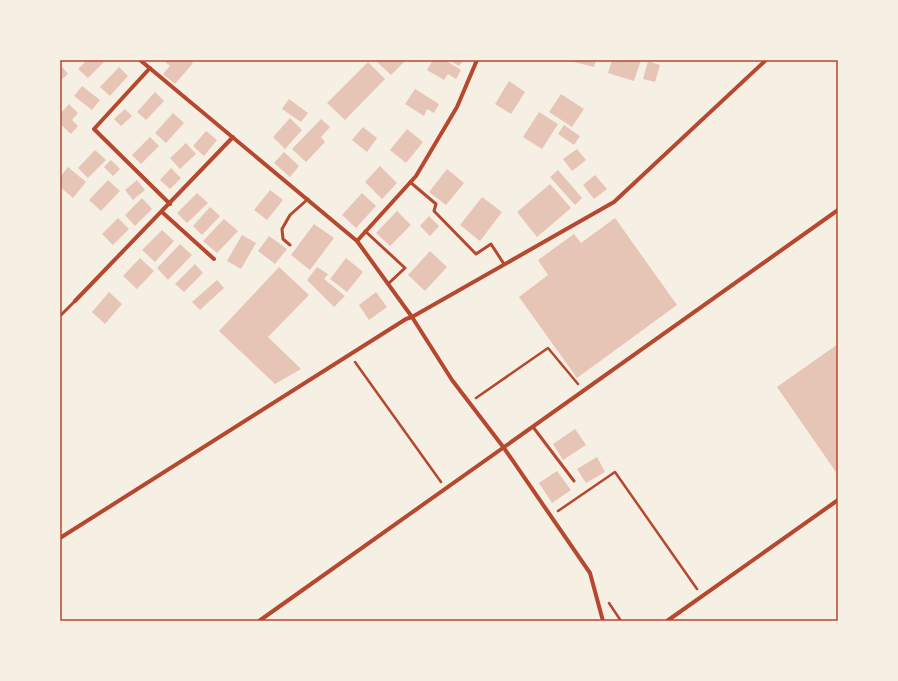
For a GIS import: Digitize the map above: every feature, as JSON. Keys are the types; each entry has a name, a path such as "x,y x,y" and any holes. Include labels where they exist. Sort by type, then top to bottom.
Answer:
{"street":[{"path":"140,60 357,240 412,317 452,380 504,448 590,573 603,621"},
{"path":"357,240 416,176 457,107 477,60"},
{"path":"60,538 406,319 614,202 766,60"},
{"path":"150,68 94,129 170,204"},
{"path":"75,301 233,137"},
{"path":"259,621 838,210"},
{"path":"162,212 214,259"},
{"path":"667,621 838,500"}],"lane":[{"path":"410,182 436,204 434,211 476,254 491,244 504,264"},
{"path":"290,245 283,239 282,229 290,215 308,199"},
{"path":"365,231 405,268 388,284"},
{"path":"60,316 75,301"},
{"path":"533,426 574,481"}],"path":[{"path":"469,403 548,348 584,391"},
{"path":"350,355 446,489"},
{"path":"551,516 615,472 702,596"}],"building":[{"path":"87,60 106,60 88,78 78,69"},
{"path":"163,60 189,60 193,63 175,84 163,74 170,66"},
{"path":"375,60 406,60 391,75"},
{"path":"433,60 445,60 461,70 456,79 448,74 444,80 427,70"},
{"path":"449,60 464,60 459,66"},
{"path":"570,60 596,60 594,67"},
{"path":"612,60 641,60 634,81 608,73"},
{"path":"648,61 660,65 655,82 643,79"},
{"path":"368,62 385,79 345,120 327,103"},
{"path":"60,64 68,74 60,81"},
{"path":"119,67 128,76 110,96 100,87"},
{"path":"509,81 525,92 511,114 495,104"},
{"path":"82,86 100,100 92,110 74,96"},
{"path":"415,89 439,104 434,113 427,109 424,116 405,104"},
{"path":"155,92 164,101 146,120 137,112"},
{"path":"561,94 584,109 572,127 549,112"},
{"path":"289,99 308,113 301,122 282,109"},
{"path":"69,104 78,113 72,120 78,126 71,134 60,124 60,114"},
{"path":"125,109 132,116 121,126 114,119"},
{"path":"539,112 558,124 542,149 523,137"},
{"path":"173,113 184,123 166,143 155,133"},
{"path":"290,118 302,130 285,149 273,137"},
{"path":"321,119 330,127 321,137 325,142 306,162 292,149"},
{"path":"564,125 580,136 574,145 558,134"},
{"path":"363,127 377,138 367,152 352,140"},
{"path":"407,129 423,142 406,163 390,150"},
{"path":"206,131 217,140 204,156 193,146"},
{"path":"150,137 159,146 141,164 132,155"},
{"path":"186,143 196,154 180,169 170,158"},
{"path":"577,149 586,160 572,171 563,159"},
{"path":"95,150 106,160 88,178 78,168"},
{"path":"284,152 299,166 290,177 274,163"},
{"path":"111,160 120,169 113,176 104,167"},
{"path":"380,166 397,183 382,199 365,182"},
{"path":"68,167 86,182 73,198 60,187 60,177"},
{"path":"171,168 181,178 170,189 160,180"},
{"path":"447,169 464,183 446,205 429,192"},
{"path":"558,170 582,198 575,205 550,177"},
{"path":"595,175 607,189 594,199 583,185"},
{"path":"108,180 120,191 101,211 89,200"},
{"path":"137,180 145,190 133,200 125,190"},
{"path":"550,184 571,208 537,237 517,212"},
{"path":"270,190 283,200 267,220 254,210"},
{"path":"197,193 208,203 187,223 177,213"},
{"path":"362,193 376,206 356,228 342,215"},
{"path":"482,197 502,212 480,241 460,225"},
{"path":"142,198 152,209 135,226 125,215"},
{"path":"210,207 220,216 202,235 193,226"},
{"path":"397,211 411,225 390,246 376,233"},
{"path":"429,216 439,226 430,236 420,226"},
{"path":"118,218 129,229 113,245 102,234"},
{"path":"615,218 677,305 577,378 519,297 548,275 538,260 574,234 581,243"},
{"path":"224,219 238,231 217,253 203,241"},
{"path":"314,224 334,238 310,270 291,255"},
{"path":"162,230 174,241 155,262 142,250"},
{"path":"242,235 256,243 241,269 227,261"},
{"path":"269,236 287,249 275,264 258,251"},
{"path":"180,244 192,255 168,280 157,268"},
{"path":"430,251 447,267 425,291 408,275"},
{"path":"140,258 154,271 137,289 123,276"},
{"path":"346,258 363,272 347,292 330,279"},
{"path":"195,264 203,273 184,292 175,284"},
{"path":"279,267 309,295 268,337 301,369 275,384 219,331"},
{"path":"317,267 328,274 324,279 345,296 334,307 307,280"},
{"path":"217,280 224,288 200,310 192,302"},
{"path":"109,292 122,304 105,324 92,312"},
{"path":"376,292 387,307 369,320 359,305"},
{"path":"838,344 838,475 777,387"},
{"path":"575,429 586,445 563,460 553,444"},
{"path":"597,457 605,472 586,483 577,469"},
{"path":"557,471 571,490 552,503 539,483"}]}
